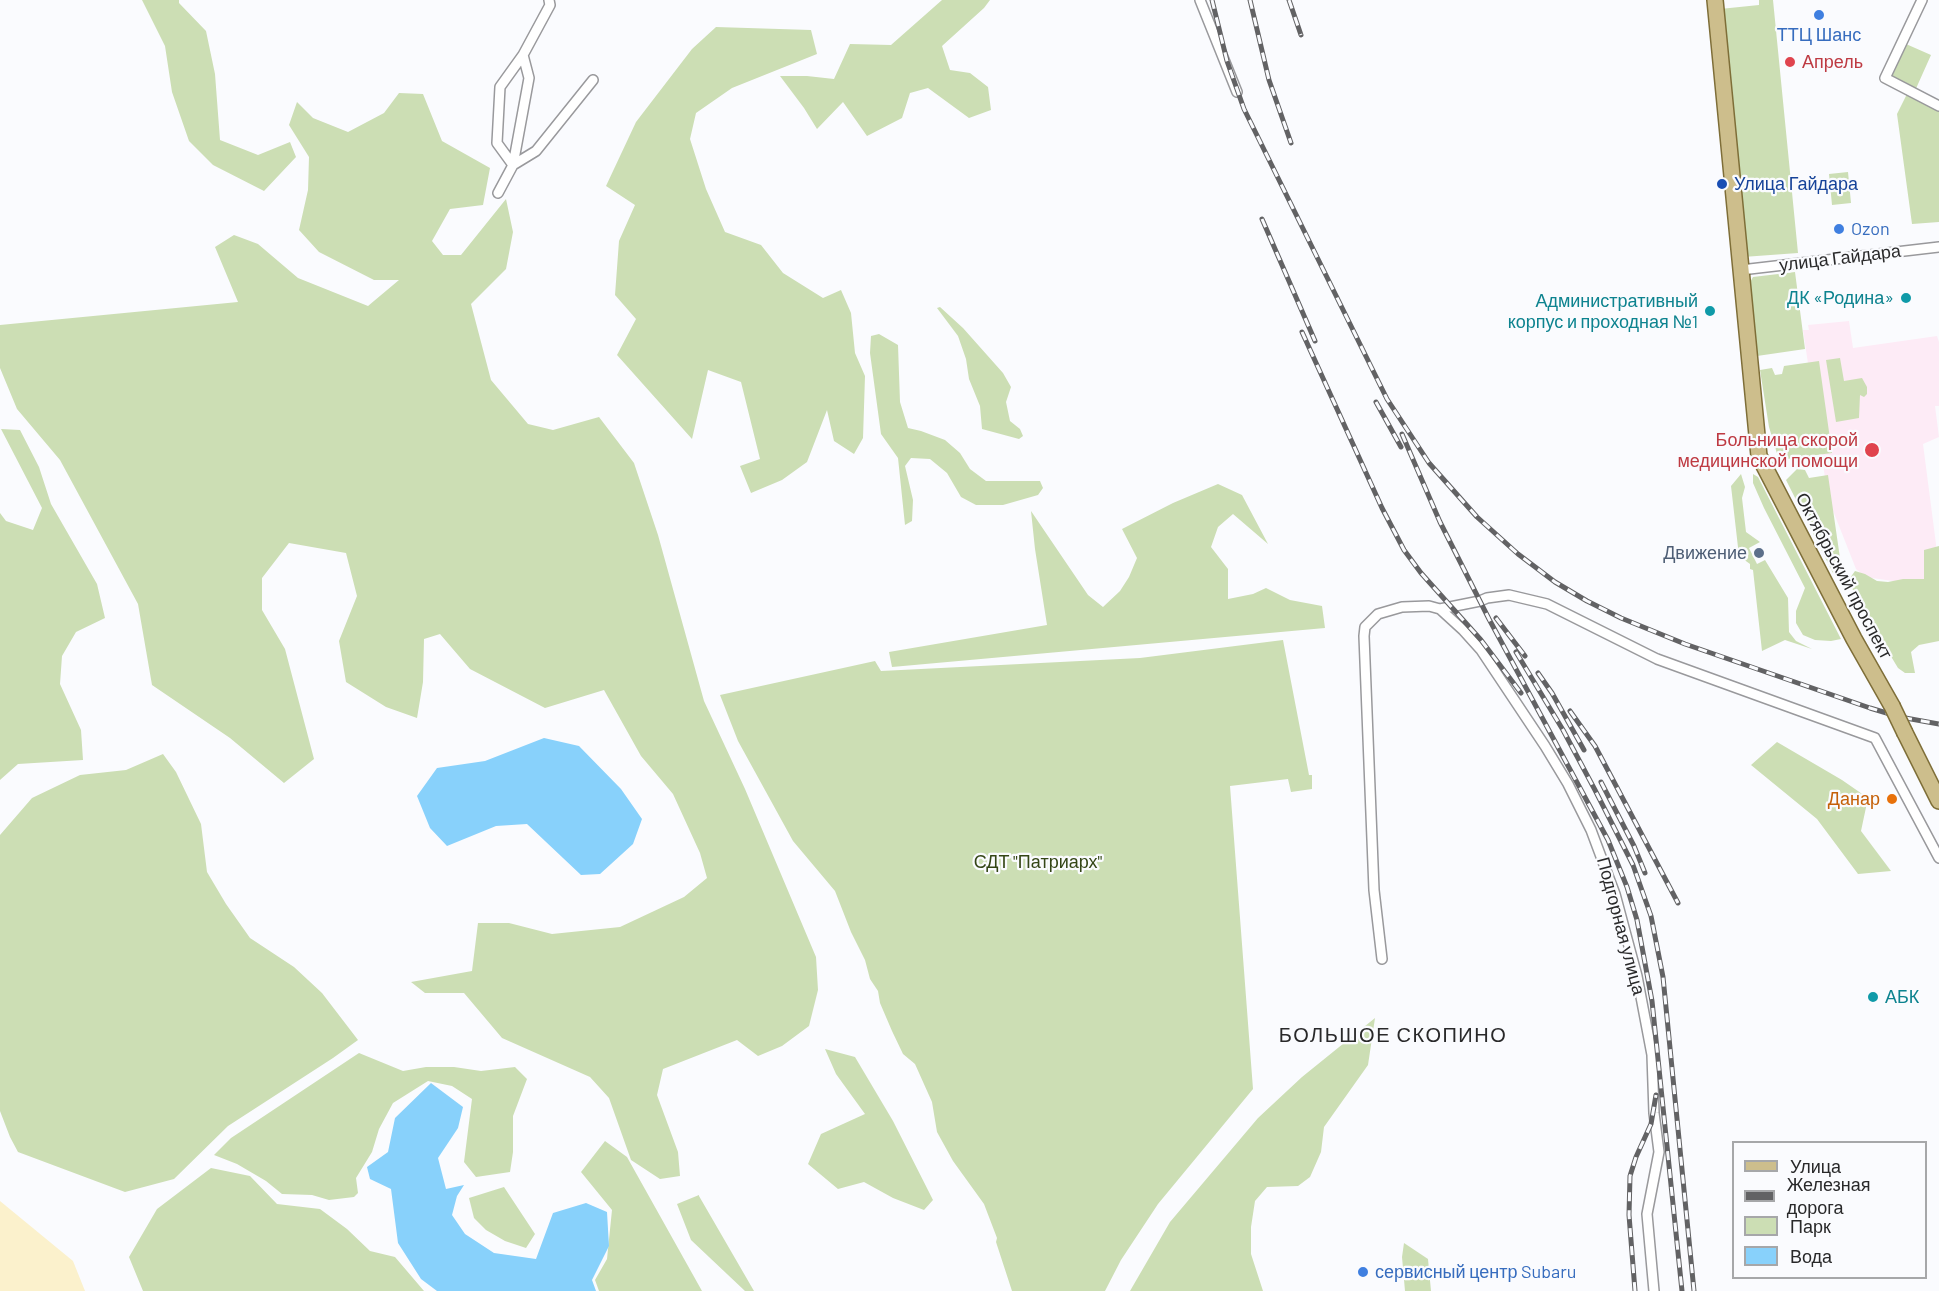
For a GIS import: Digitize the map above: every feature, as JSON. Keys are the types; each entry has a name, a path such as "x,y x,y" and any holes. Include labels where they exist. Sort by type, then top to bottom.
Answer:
{"main road":[{"name":"Октябрьский проспект","path":"1715,0 1759,456 1854,639 1892,706 1939,801"}],"street":[{"path":"513,165 496,143 500,87 523,55 550,6 549,0"},
{"path":"1200,0 1237,92"},
{"path":"1922,0 1885,78 1939,106"},
{"path":"498,193 513,165 529,78 523,55"},
{"path":"513,165 536,151 593,80"},
{"name":"улица Гайдара","path":"1741,270 1939,247"},
{"path":"1382,959 1374,890 1364,636 1365,627 1370,620 1385,610 1418,605 1440,609 1509,595 1547,604 1657,659 1875,738 1939,858"},
{"name":"Подгорная улица","path":"1440,609 1481,650 1545,746 1568,784 1591,830 1615,894 1636,976 1652,1055 1654,1113 1659,1152 1647,1214 1654,1291"}],"shaded area":[{"name":"Больница скорой медицинской помощи","path":"1849,321 1853,348 1937,336 1939,342 1939,406 1935,406 1939,437 1923,444 1936,544 1936,582 1899,585 1893,581 1865,577 1856,569 1828,498 1803,330 1809,330 1808,325"}],"green space":[{"path":"142,0 179,0 179,3 206,31 215,74 220,140 258,155 290,142 296,157 264,191 213,165 189,141 172,92 165,46"},
{"path":"942,0 990,0 942,46 950,70 970,73 988,87 991,110 969,118 928,88 910,93 902,118 867,136 843,102 817,129 780,76 834,79 850,44 891,45"},
{"path":"1759,0 1773,0 1798,253 1743,257 1720,9 1759,5"},
{"path":"716,27 811,30 817,54 732,88 696,113 690,139 706,189 725,232 761,245 783,273 823,298 841,290 851,313 855,353 865,376 863,438 854,454 834,441 827,410 807,462 782,480 751,493 740,466 760,459 741,382 708,370 692,439 617,355 636,319 615,295 619,241 635,205 606,186 636,122 692,49"},
{"path":"1906,44 1931,55 1914,93 1939,106 1939,222 1912,224 1897,114 1909,90 1890,81"},
{"path":"399,93 423,94 442,141 490,168 483,205 450,209 432,241 443,255 461,255 506,199 513,232 506,269 471,304 491,380 528,424 553,430 599,417 634,463 658,535 704,701 745,789 816,957 818,990 809,1026 782,1046 758,1056 737,1040 663,1069 657,1095 678,1152 680,1176 660,1179 631,1160 609,1098 590,1077 502,1038 464,993 425,993 411,982 472,971 478,923 509,923 552,934 620,927 684,897 707,878 700,853 673,794 641,756 604,690 545,708 470,669 440,634 424,639 423,682 417,718 386,707 346,682 339,641 357,596 346,553 289,543 262,578 262,610 285,649 314,759 284,783 230,738 152,685 138,604 60,460 17,409 0,368 0,325 238,302 215,247 234,235 258,244 298,278 368,306 399,280 374,280 319,252 299,230 308,190 309,157 289,125 297,102 313,118 348,132 384,113"},
{"path":"1848,172 1851,203 1832,205 1829,174"},
{"path":"1795,272 1805,349 1757,356 1749,284 1753,277"},
{"path":"940,307 963,328 1003,373 1011,387 1006,402 1010,421 1020,429 1023,436 1019,439 982,429 980,406 969,379 966,359 958,336 937,308"},
{"path":"879,334 898,345 900,402 908,428 945,440 960,453 970,469 986,481 1040,481 1043,488 1038,495 1003,505 976,505 961,497 947,473 930,459 911,458 905,466 913,500 912,521 905,525 898,458 881,434 870,353 871,336"},
{"path":"1840,358 1844,381 1862,378 1867,387 1867,394 1864,397 1860,395 1859,418 1836,422 1826,360"},
{"path":"1819,361 1832,453 1779,460 1769,427 1760,370 1772,368 1775,375 1782,374 1784,366"},
{"path":"1,429 20,430 39,467 51,504 97,584 105,618 76,632 62,656 60,684 81,730 83,760 18,764 0,780 0,513 6,521 33,530 42,508"},
{"path":"1797,469 1805,470 1809,478 1828,475 1842,572 1833,573 1786,480"},
{"path":"1741,474 1745,487 1742,498 1746,532 1760,542 1749,548 1757,564 1765,560 1788,598 1789,632 1796,641 1812,649 1785,640 1762,651 1753,570 1750,569 1750,564 1739,556 1731,486"},
{"path":"1753,474 1758,477 1841,639 1815,640 1803,635 1796,623 1796,611 1805,588 1764,508 1753,483"},
{"path":"1218,484 1242,495 1268,544 1233,514 1218,527 1211,547 1228,569 1228,599 1253,594 1266,588 1290,600 1322,606 1325,628 892,667 889,652 1047,625 1031,511 1088,595 1103,607 1120,591 1137,558 1122,529 1173,503"},
{"path":"1939,546 1939,641 1919,645 1911,652 1915,673 1905,673 1898,668 1854,595 1850,578 1855,571 1877,581 1924,579 1924,550"},
{"name":"СДТ \"Патриарх\"","path":"1283,640 1309,775 1312,775 1312,789 1291,792 1288,779 1230,786 1253,1089 1158,1204 1121,1260 1105,1291 1012,1291 996,1242 997,1238 984,1204 953,1161 937,1132 932,1102 915,1064 903,1054 892,1031 880,1003 878,991 870,979 865,960 835,891 793,841 738,741 720,695 875,661 881,671 1140,658"},
{"path":"1777,742 1868,798 1861,831 1891,871 1858,874 1817,819 1751,765"},
{"path":"163,754 176,772 201,824 207,872 226,904 250,938 294,967 322,993 358,1040 228,1126 174,1179 125,1192 18,1152 0,1111 0,835 32,798 80,775 126,770"},
{"path":"1375,1018 1368,1065 1324,1127 1321,1152 1310,1177 1298,1186 1267,1187 1255,1201 1251,1227 1251,1254 1263,1291 1130,1291 1170,1222 1258,1118 1302,1077"},
{"path":"825,1049 855,1057 893,1121 933,1200 924,1210 893,1198 864,1182 838,1189 808,1164 821,1134 865,1114 836,1074"},
{"path":"359,1053 403,1071 426,1067 454,1067 481,1071 515,1067 527,1079 513,1116 513,1152 510,1172 476,1177 464,1162 472,1099 452,1086 428,1081 393,1103 379,1129 372,1152 356,1178 358,1193 354,1197 329,1200 312,1195 282,1194 266,1181 237,1164 214,1155 231,1138"},
{"path":"605,1141 627,1157 702,1291 599,1291 595,1280 607,1259 612,1210 581,1172"},
{"path":"211,1168 250,1176 277,1204 320,1209 347,1229 370,1251 395,1257 424,1291 143,1291 129,1257 157,1209"},
{"path":"504,1187 535,1234 526,1248 505,1241 486,1230 474,1218 469,1198"},
{"path":"699,1195 754,1291 745,1291 691,1240 677,1204"},
{"path":"1404,1243 1428,1259 1431,1291 1405,1291 1402,1257"}],"sand":[{"path":"0,1201 73,1261 85,1291 0,1291"}],"water":[{"path":"544,738 579,746 621,789 642,819 633,844 600,874 581,875 527,824 496,826 447,846 430,828 417,796 437,768 485,761"},
{"path":"431,1083 463,1107 458,1128 438,1158 446,1189 464,1185 457,1196 452,1215 465,1234 494,1253 536,1259 553,1213 586,1203 607,1212 609,1246 592,1280 596,1291 437,1291 421,1279 398,1243 391,1189 370,1179 367,1167 388,1152 395,1118"}],"railway":[{"path":"1212,0 1227,61 1244,109 1387,399 1429,463 1477,517 1518,554 1555,582 1621,618 1685,644 1870,708 1900,717 1939,724"},
{"path":"1250,0 1269,80 1291,143"},
{"path":"1289,0 1301,35"},
{"path":"1262,219 1315,341"},
{"path":"1302,332 1382,508 1404,550 1421,573 1481,640 1521,693"},
{"path":"1376,402 1401,447"},
{"path":"1402,434 1440,522 1489,619 1608,840 1627,887 1637,920 1652,1001 1682,1291"},
{"path":"1496,618 1525,656"},
{"path":"1516,652 1563,730 1595,790 1633,865 1651,916 1663,977 1694,1291"},
{"path":"1538,673 1584,750"},
{"path":"1570,711 1595,746 1678,903"},
{"path":"1601,782 1634,846 1645,873"},
{"path":"1635,1291 1629,1215 1630,1176 1651,1124 1656,1095"}],"place":[{"name":"ТТЦ Шанс","path":"1819,15"},
{"name":"Апрель","path":"1790,62"},
{"name":"Улица Гайдара","path":"1722,184"},
{"name":"Ozon","path":"1839,229"},
{"name":"ДК «Родина»","path":"1906,298"},
{"name":"Административный корпус и проходная №1","path":"1710,311"},
{"name":"Больница скорой медицинской помощи","path":"1872,450"},
{"name":"Движение","path":"1759,553"},
{"name":"Данар","path":"1892,799"},
{"name":"АБК","path":"1873,997"},
{"name":"сервисный центр Subaru","path":"1363,1272"}],"district":[{"name":"БОЛЬШОЕ СКОПИНО","path":"1393,1035"}]}
